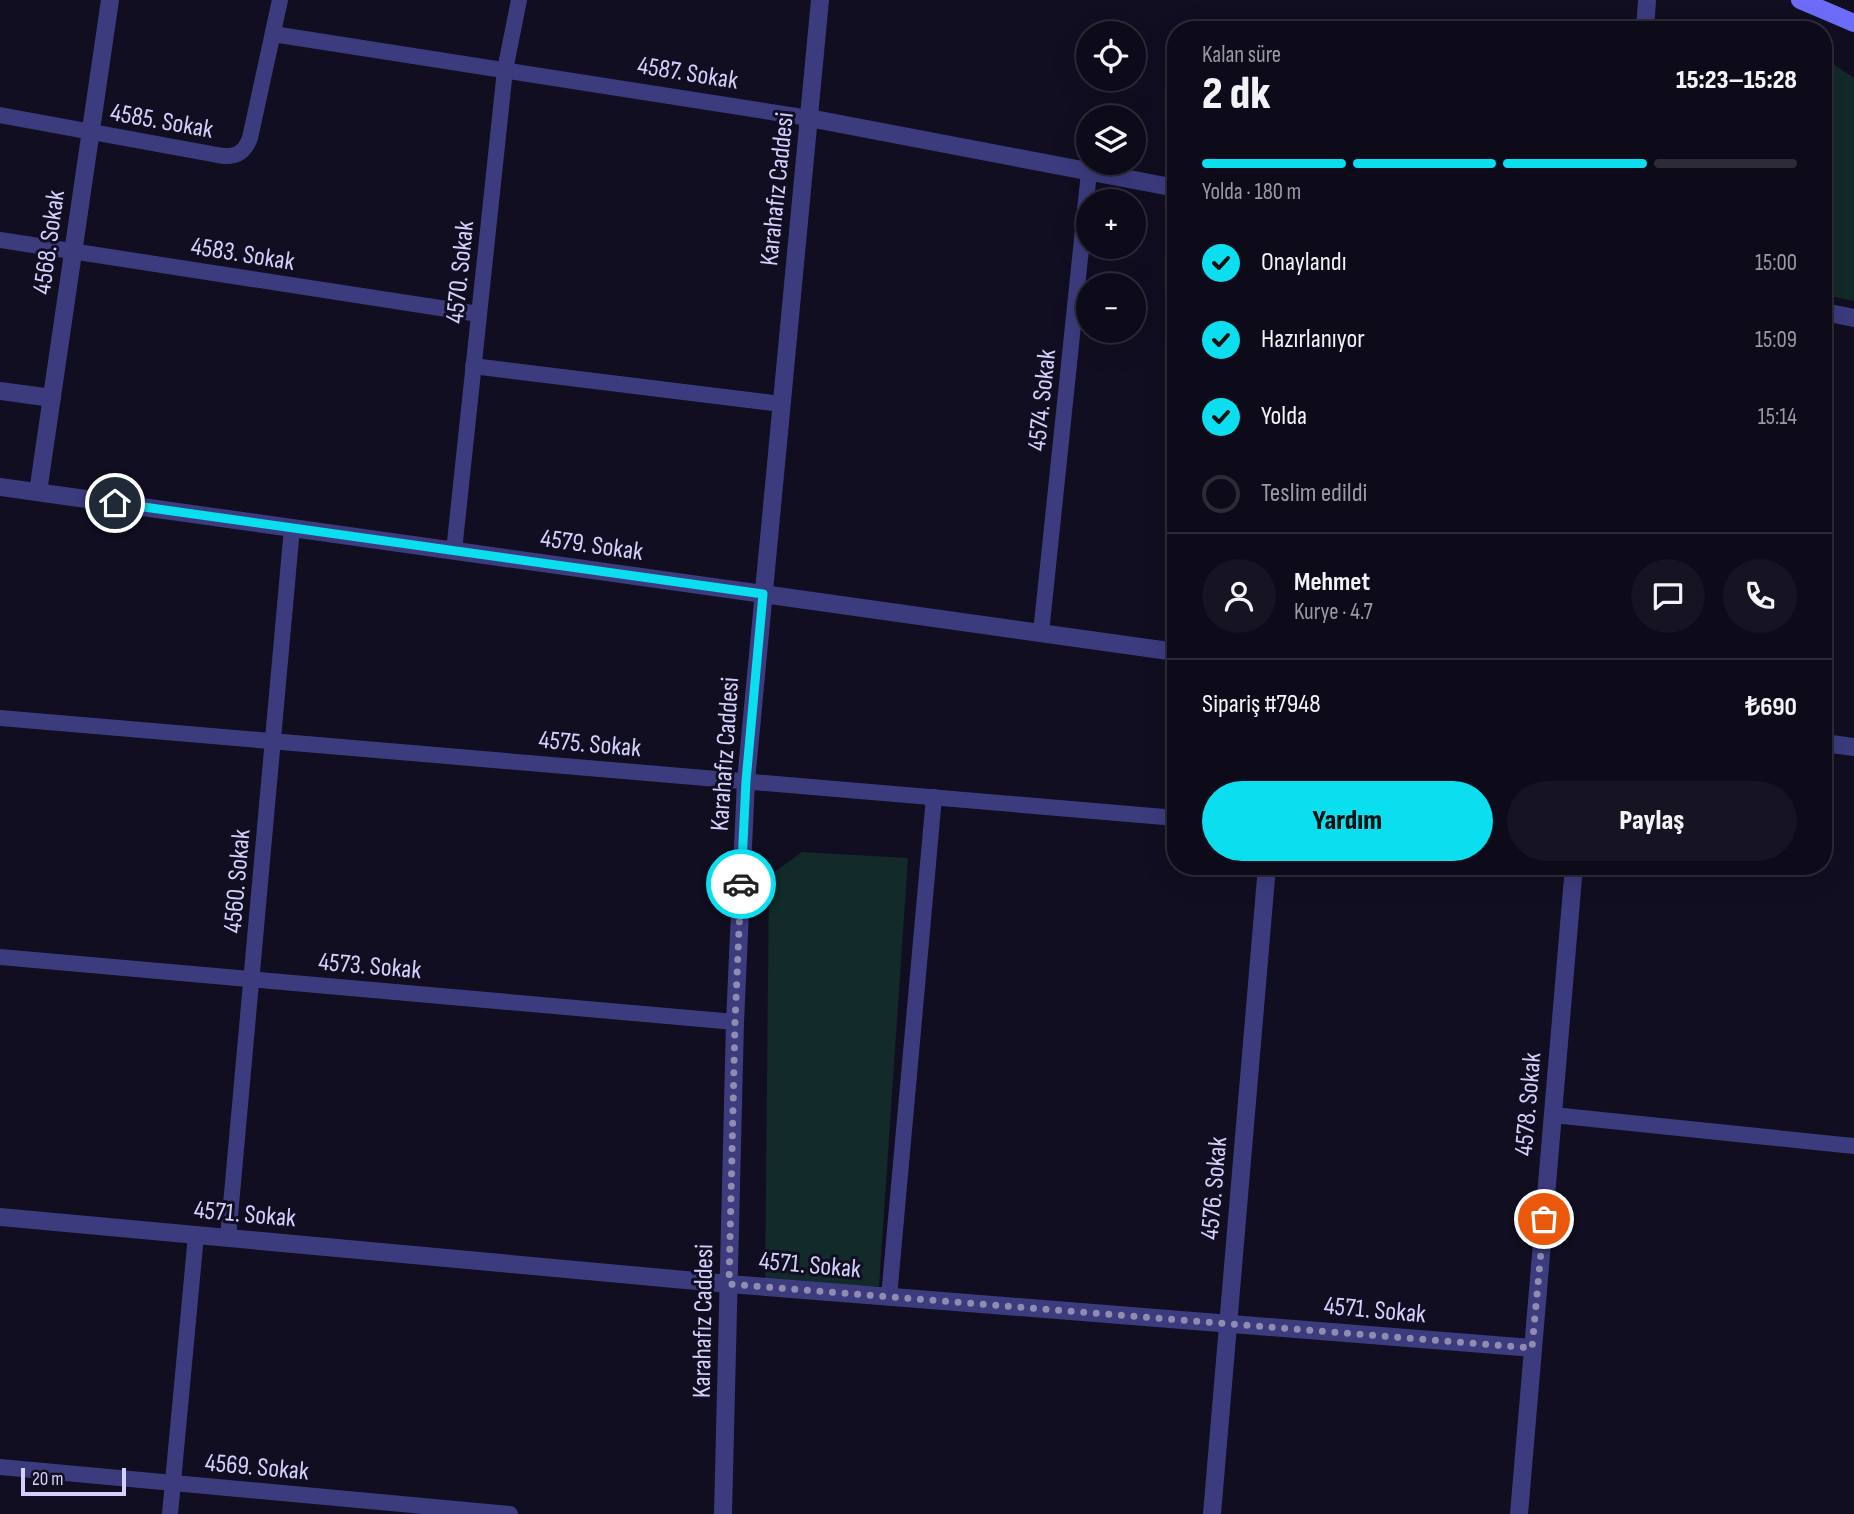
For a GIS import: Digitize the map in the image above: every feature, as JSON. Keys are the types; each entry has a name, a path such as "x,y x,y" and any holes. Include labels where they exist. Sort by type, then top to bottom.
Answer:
{"street":[{"name":"4568. Sokak","path":"38,492 110,0"},
{"name":"Karahafız Caddesi","path":"723,1514 735,1022 746,781 820,0"},
{"path":"1646,21 1647,0"},
{"path":"1800,0 1854,23"},
{"name":"4587. Sokak","path":"809,118 1076,169"},
{"name":"4587. Sokak","path":"1105,175 1167,186"},
{"path":"1832,314 1854,318"},
{"path":"0,391 52,398"},
{"name":"4579. Sokak","path":"0,487 1167,651"},
{"path":"1832,744 1854,747"},
{"name":"4576. Sokak","path":"1212,1514 1265,875"},
{"name":"4578. Sokak","path":"1518,1514 1573,875"},
{"name":"4571. Sokak","path":"0,1217 729,1284 1532,1348"}],"lane":[{"name":"4585. Sokak","path":"0,115 223,156 241,153 250,138 280,0"},
{"name":"4570. Sokak","path":"454,551 505,70 519,0"},
{"name":"4587. Sokak","path":"273,34 809,118"},
{"name":"4574. Sokak","path":"1041,633 1089,175"},
{"name":"4583. Sokak","path":"0,240 479,314"},
{"path":"473,366 781,404"},
{"name":"4560. Sokak","path":"228,1238 292,528"},
{"name":"4575. Sokak","path":"0,718 1167,817"},
{"path":"889,1297 934,797"},
{"name":"4573. Sokak","path":"0,957 735,1022"},
{"path":"1553,1115 1854,1146"},
{"path":"170,1514 196,1235"},
{"name":"4569. Sokak","path":"0,1467 510,1514"}],"green space":[{"path":"1832,63 1854,78 1854,301 1832,297"},
{"path":"802,852 908,858 879,1286 765,1290 769,876"}],"way so far":[{"path":"741,884 729,1284 1532,1348 1544,1219"}],"route":[{"path":"115,503 763,594 746,781 741,884"}]}
